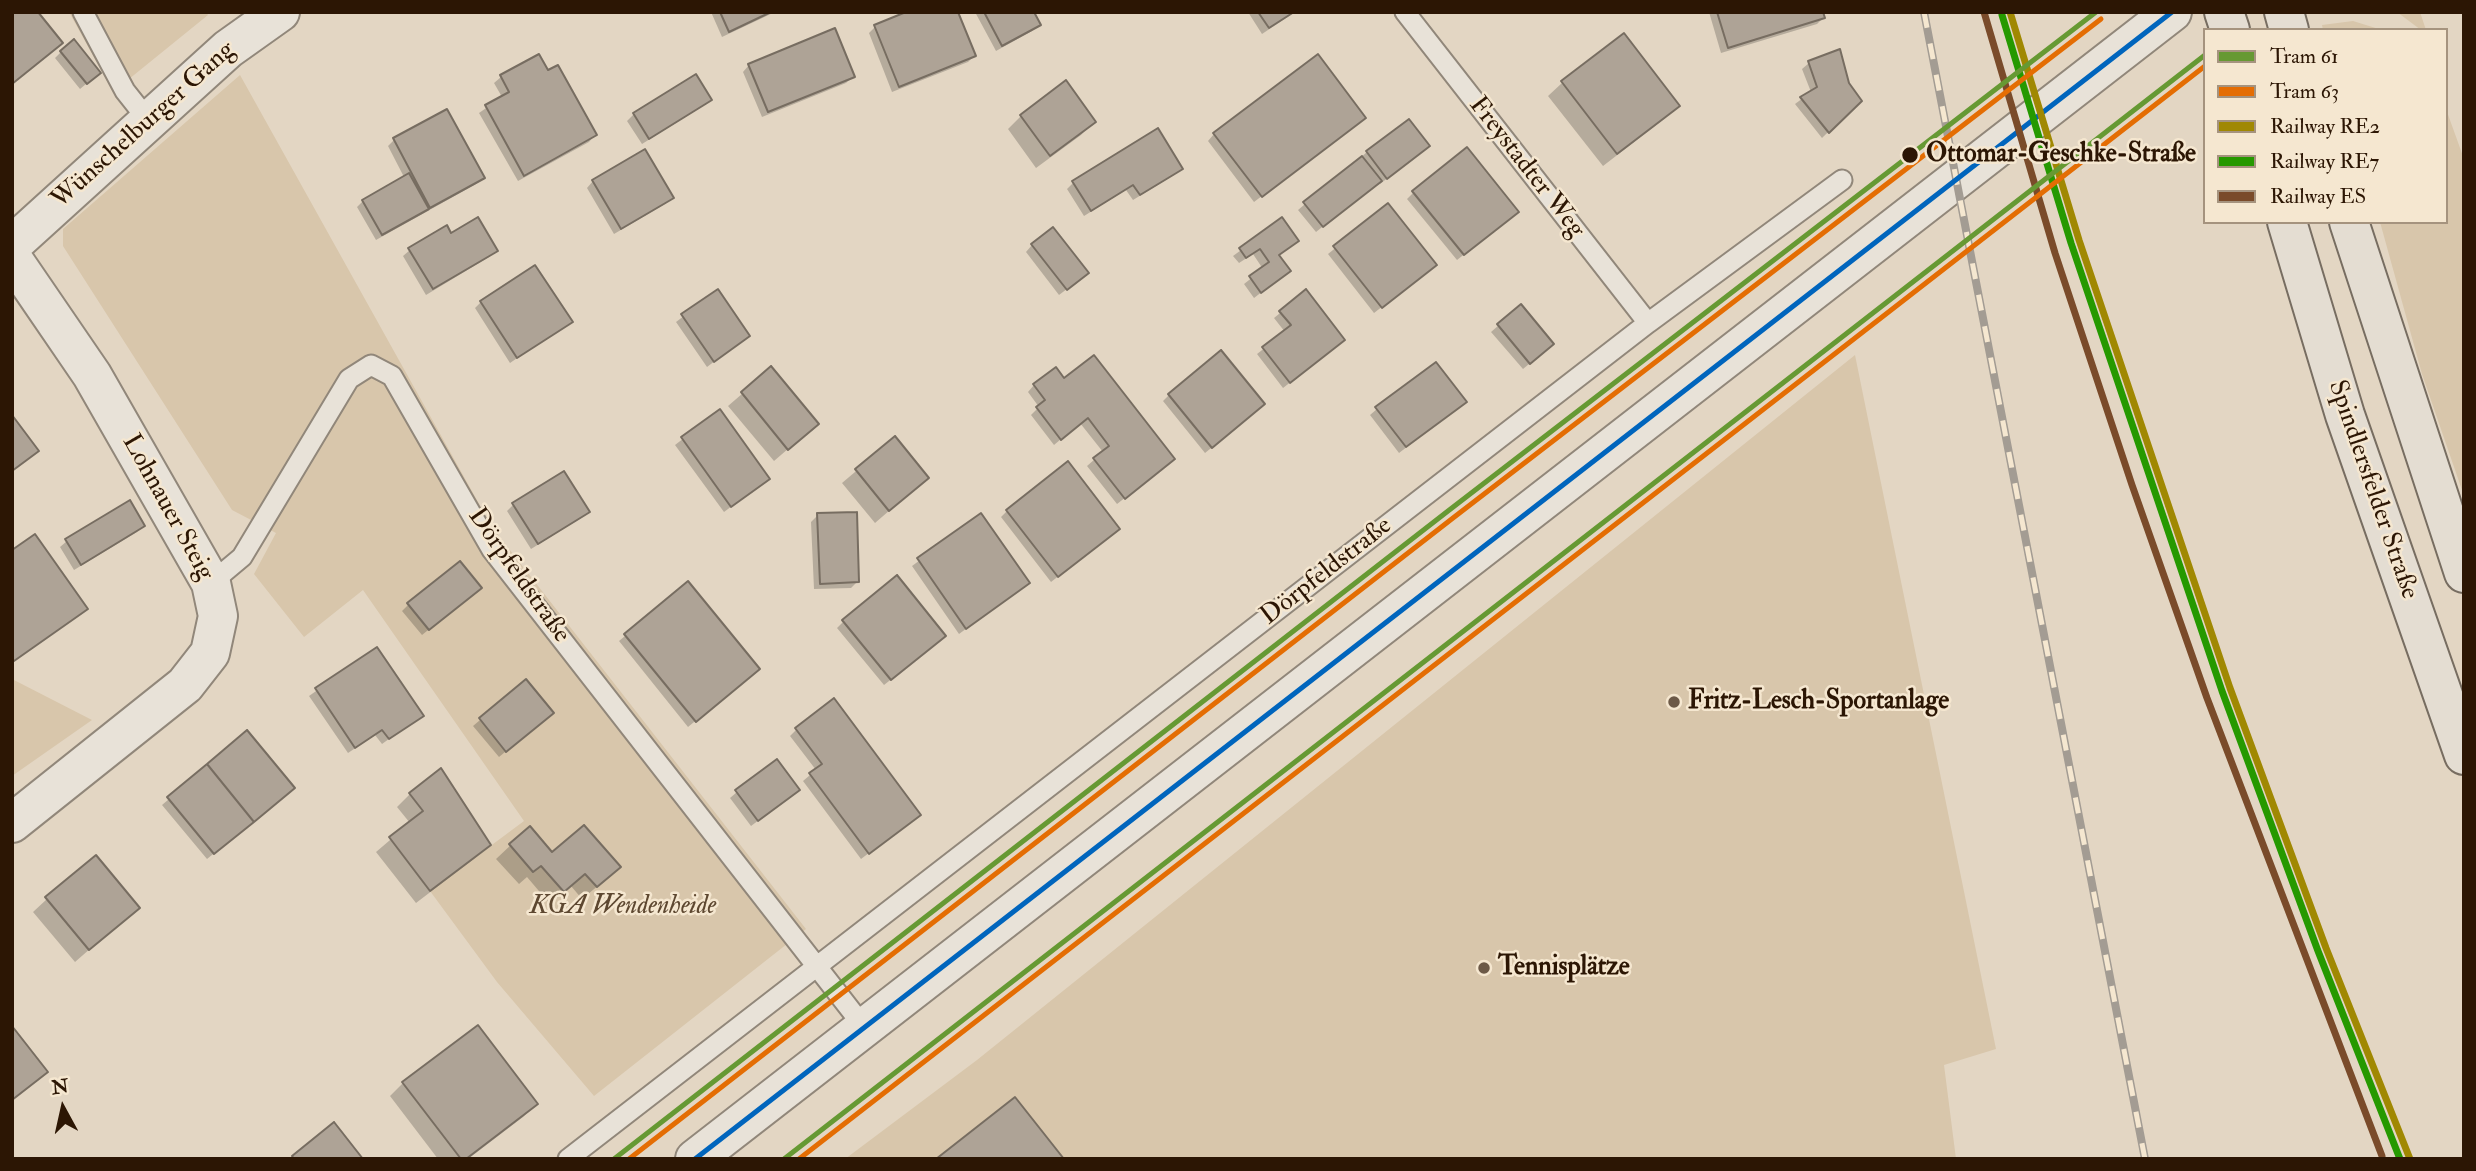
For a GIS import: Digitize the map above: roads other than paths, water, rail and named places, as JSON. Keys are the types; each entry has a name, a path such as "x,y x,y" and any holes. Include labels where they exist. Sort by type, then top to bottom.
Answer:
{"highway":[{"name":"Spindlersfelder Straße","path":"2288,224 2345,415 2464,755"},
{"path":"2350,224 2464,573"}],"street":[{"name":"Wünschelburger Gang","path":"12,245 228,49 280,12"},
{"path":"695,1159 2172,12"},
{"name":"Lohnauer Steig","path":"12,258 92,375 211,583 218,616 210,653 184,685 12,823"}],"lane":[{"path":"83,12 125,91 148,120"},
{"name":"Freystadter Weg","path":"1405,12 1648,323"},
{"name":"Dörpfeldstraße","path":"568,1159 1648,323 1842,180"},
{"name":"Dörpfeldstraße","path":"211,583 242,556 349,379 371,365 392,376 492,550 816,968"},
{"path":"816,968 864,1027"}],"railway":[{"path":"1924,12 2145,1159"}],"tram line":[{"name":"61","path":"614,1159 2096,12"},
{"name":"63","path":"629,1159 1453,518 2101,19"},
{"name":"61","path":"784,1159 2203,57"},
{"name":"63","path":"799,1159 2203,68"}],"rail line":[{"name":"ES","path":"1984,12 2055,253 2132,485 2207,698 2382,1156"},
{"name":"RE2","path":"2010,12 2079,240 2230,688 2326,948 2410,1159"},
{"name":"RE7","path":"2002,15 2071,243 2222,691 2318,951 2400,1159"}],"place":[{"name":"Ottomar-Geschke-Straße","path":"1910,155"},
{"name":"Fritz-Lesch-Sportanlage","path":"1674,702"},
{"name":"Tennisplätze","path":"1484,968"}],"park label":[{"name":"KGA Wendenheide","path":"623,907"}]}
